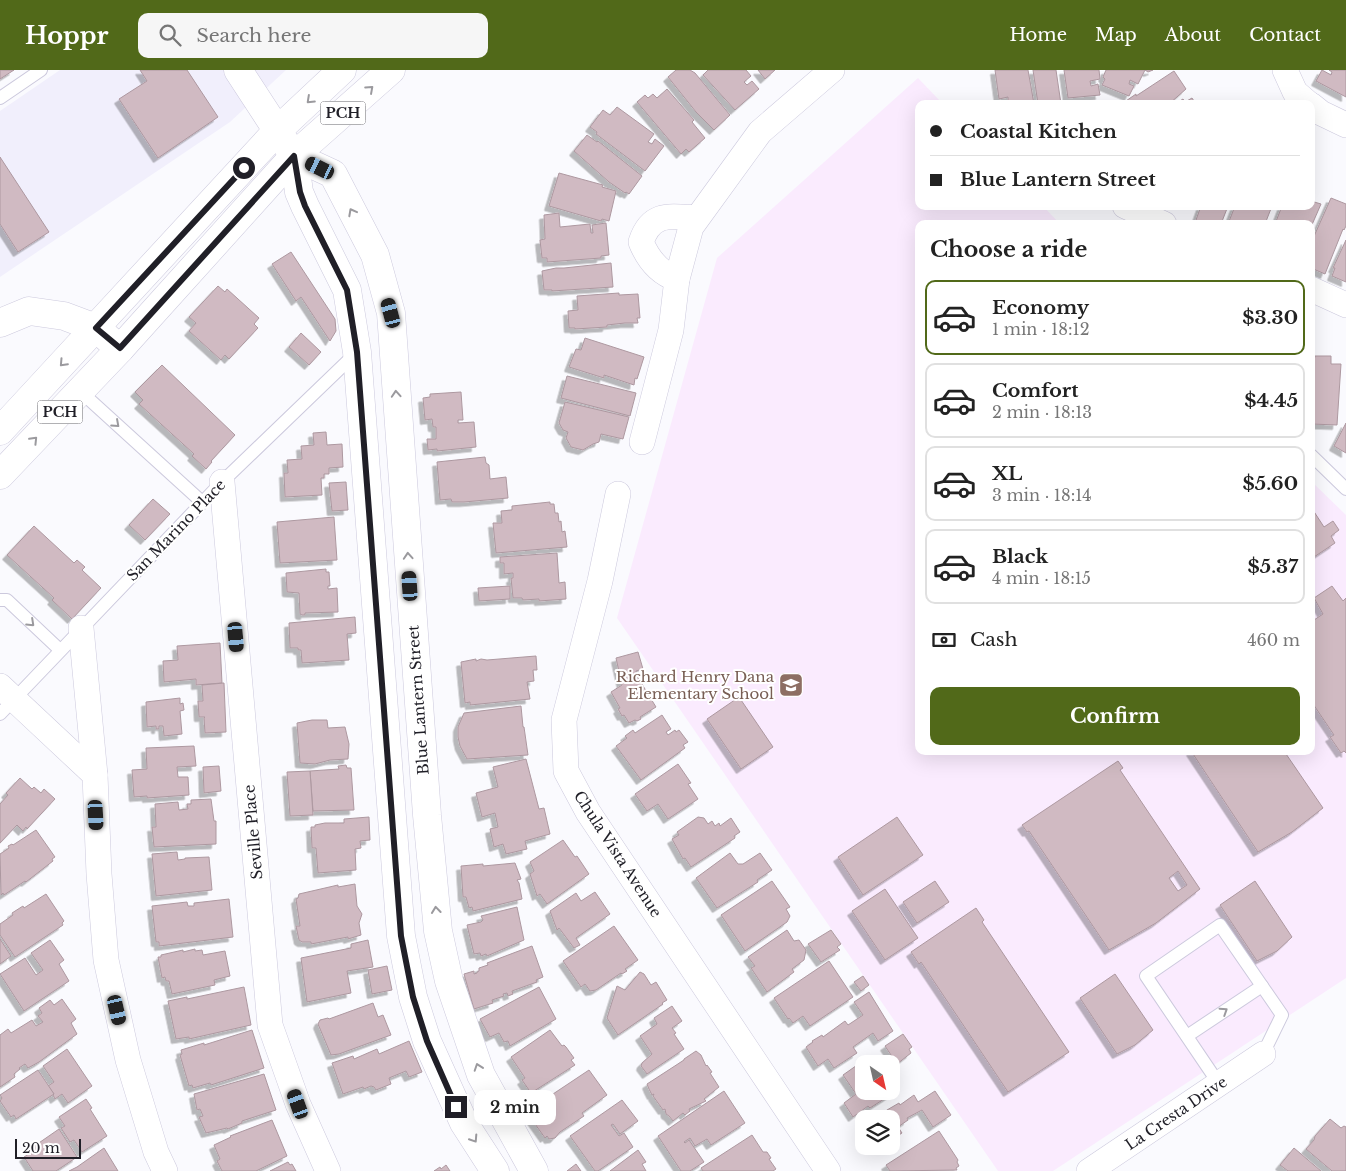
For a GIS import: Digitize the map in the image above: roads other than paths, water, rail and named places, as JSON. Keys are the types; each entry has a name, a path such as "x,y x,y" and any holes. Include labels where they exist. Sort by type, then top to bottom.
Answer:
{"main road":[{"path":"238,70 294,156 300,192 305,206 347,290 357,352 401,936 413,997 427,1041 464,1123 495,1171"},
{"name":"PCH","path":"0,431 278,130 342,70"},
{"name":"PCH","path":"0,475 120,348 294,156 391,70"},
{"name":"Blue Lantern Street","path":"294,156 333,174 375,255 391,313 427,816 438,931 449,981 481,1075 534,1171"},
{"path":"0,323 29,311 64,316 96,328 120,348"}],"street":[{"path":"641,446 671,330 677,279 691,227 760,132 832,70"},
{"path":"1285,70 1295,92 1305,100"},
{"path":"1315,108 1346,125"},
{"path":"1133,210 1155,220"},
{"path":"677,279 668,276 656,266 646,255 641,242 645,230 658,219 676,217 696,218"},
{"path":"1315,291 1346,304"},
{"name":"Seville Place","path":"222,482 270,1025 298,1104 328,1171"},
{"name":"Chula Vista Avenue","path":"618,494 600,581 564,720 566,771 588,812 828,1171"},
{"path":"81,628 95,775 99,874 106,960 128,1060 156,1152 165,1171"},
{"path":"5,700 95,775"},
{"name":"La Cresta Drive","path":"1088,1171 1263,1054"}],"lane":[{"path":"0,98 40,70"},
{"name":"San Marino Place","path":"5,700 60,650 202,502 357,352"},
{"path":"80,391 202,502"},
{"path":"1315,459 1346,489"},
{"path":"0,600 7,600 60,650"},
{"path":"1219,1084 1146,976 1220,925 1282,1015 1263,1054"},
{"path":"1187,1036 1262,986"}],"place":[{"name":"Richard Henry Dana Elementary School","path":"791,685"}]}
